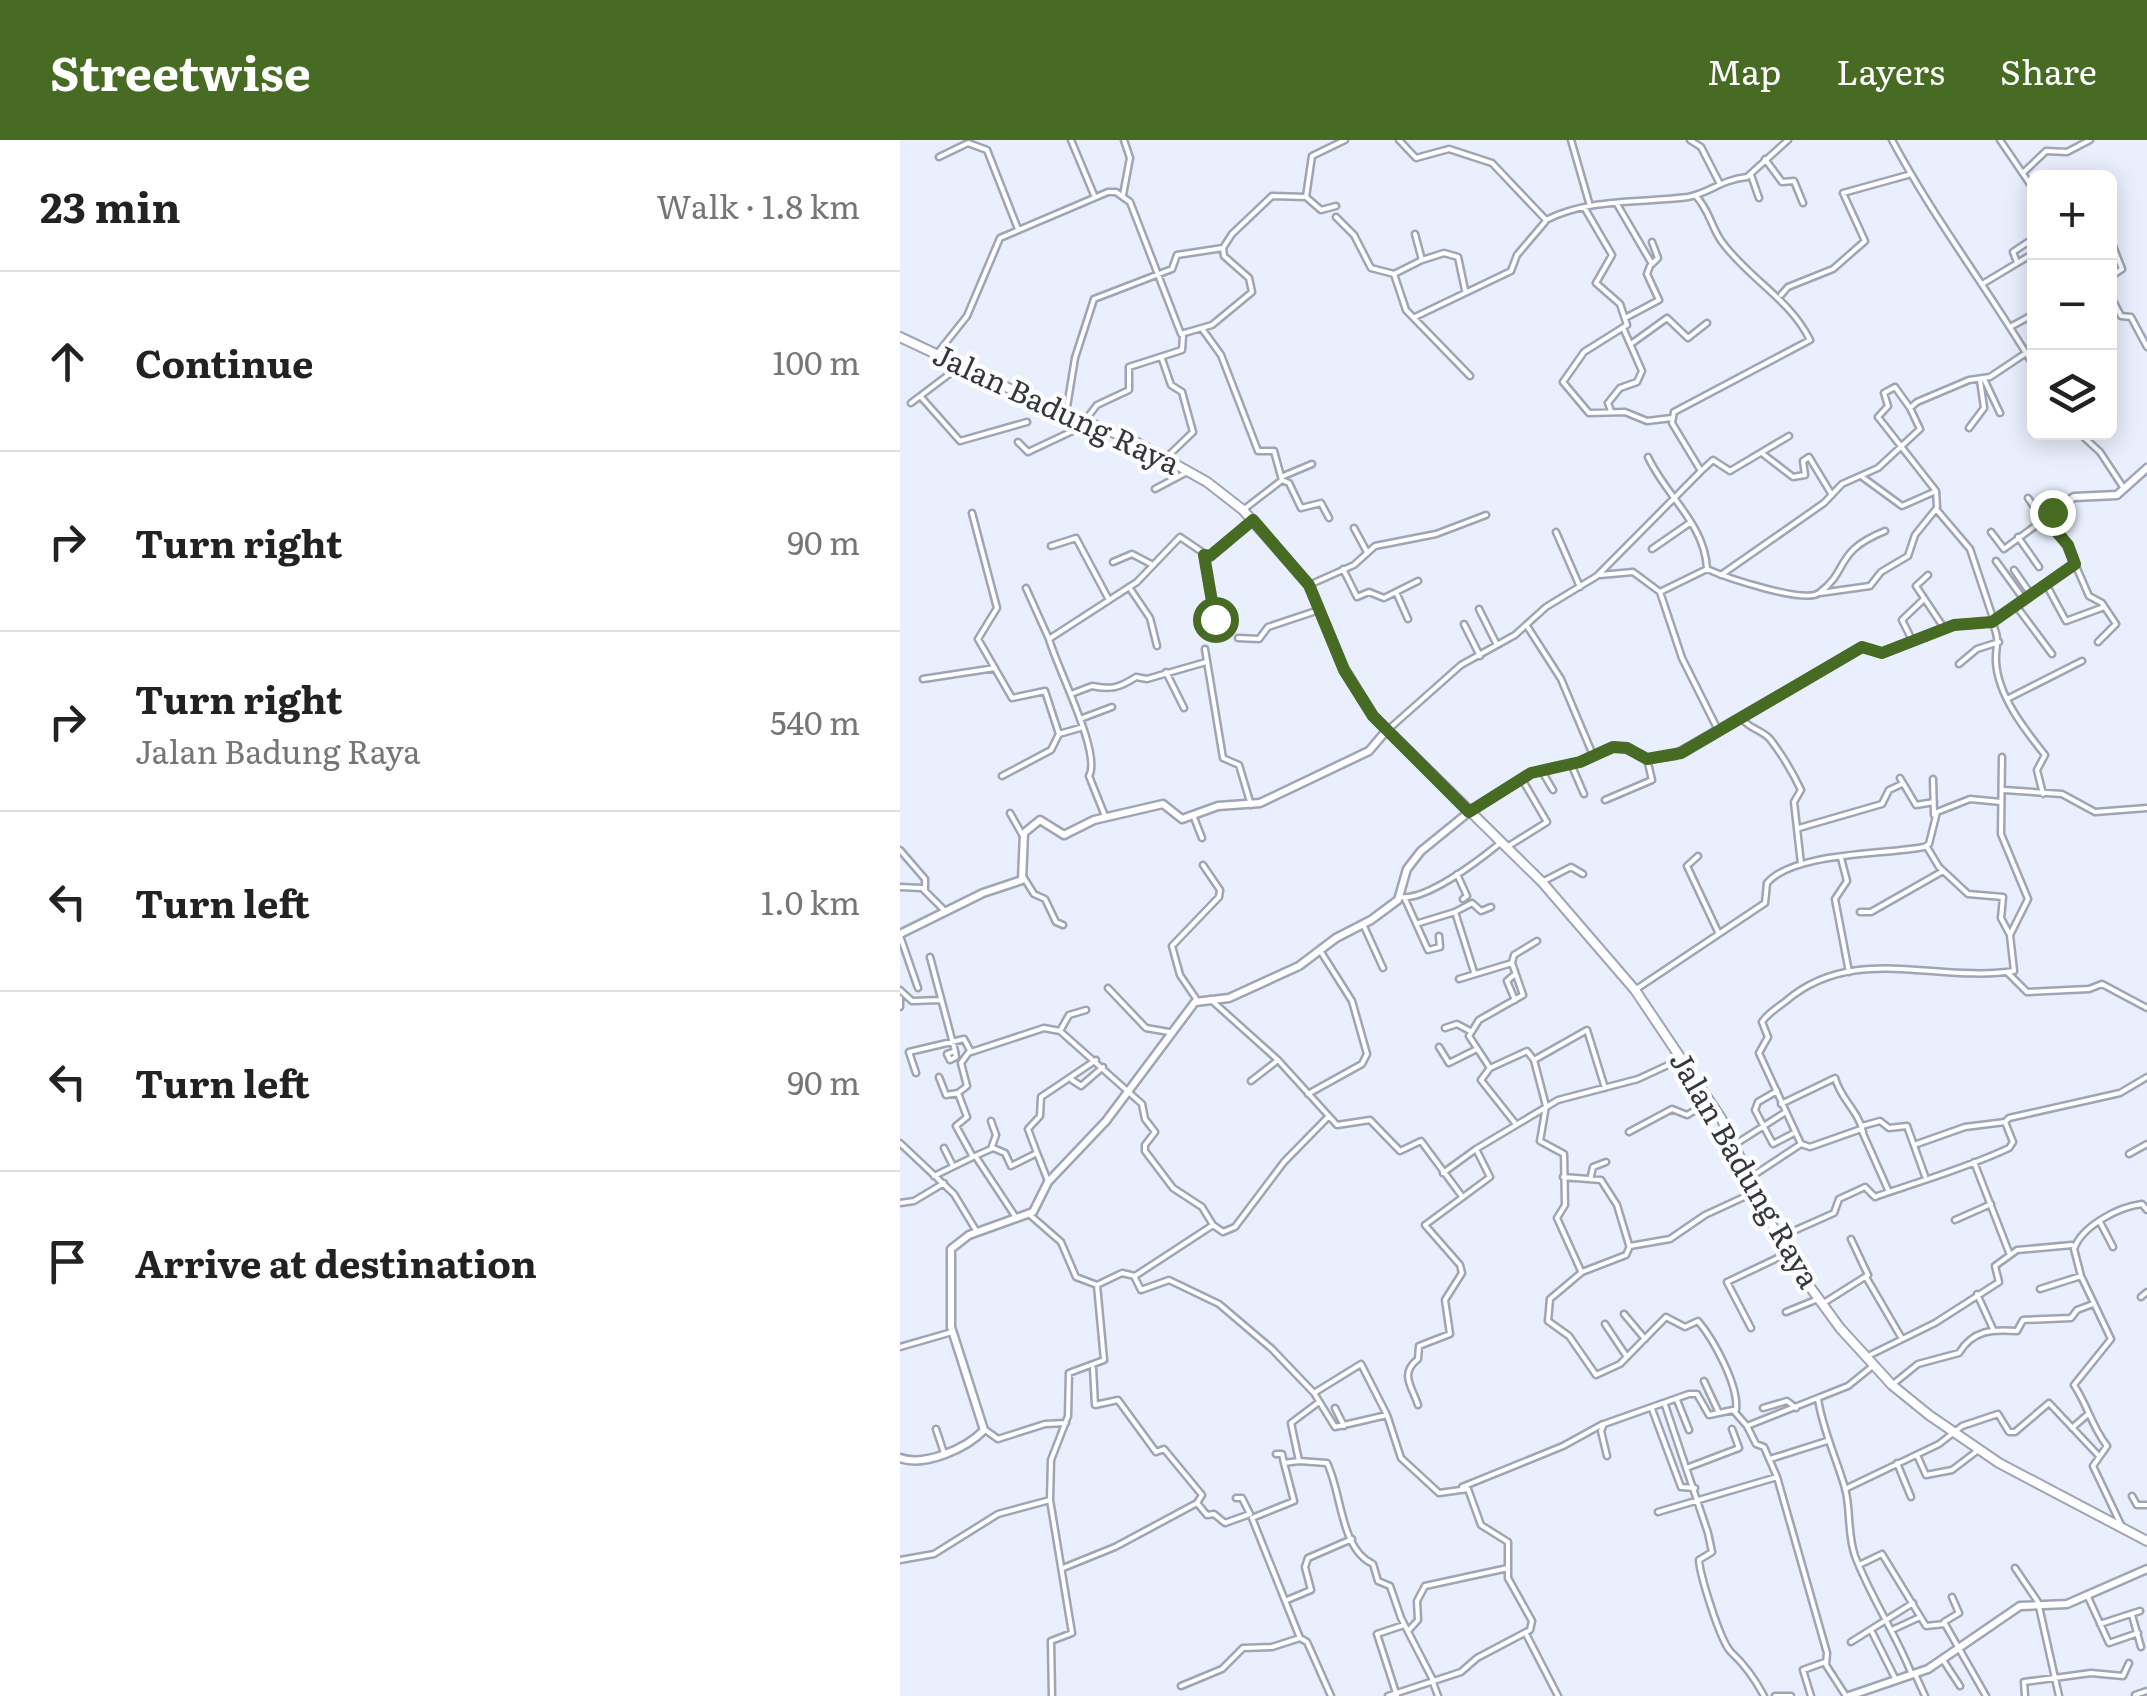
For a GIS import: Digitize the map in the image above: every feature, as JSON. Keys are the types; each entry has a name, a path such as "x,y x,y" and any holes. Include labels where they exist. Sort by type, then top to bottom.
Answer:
{"main road":[{"name":"Jalan Badung Raya","path":"900,337 1166,458 1253,520 1309,585 1353,687 1386,731 1542,882 1635,990 1710,1101 1786,1254 1866,1357 1892,1386 1979,1449 2147,1540"}],"street":[{"path":"1070,140 1094,195"},
{"path":"1123,195 1130,158 1124,140"},
{"path":"1306,197 1312,156 1345,140"},
{"path":"1399,140 1416,158 1449,149 1492,163 1546,220"},
{"path":"1571,140 1587,207 1612,254 1596,283 1627,317"},
{"path":"1690,140 1701,147 1719,182"},
{"path":"1892,140 1908,176 1984,283 2026,352 1982,380 1962,382 1910,408"},
{"path":"2000,140 2015,166 2027,177"},
{"path":"2024,172 2046,151 2067,152 2090,140"},
{"path":"1415,316 1464,290 1482,288 1511,271 1517,255 1546,220 1587,207 1695,195 1719,182 1751,174 1784,141"},
{"path":"939,156 968,144 988,150 1018,229"},
{"path":"1765,159 1782,182 1794,182 1803,203"},
{"path":"1751,174 1759,198"},
{"path":"1780,296 1788,286 1833,269 1867,239 1843,194 1908,176"},
{"path":"936,355 967,316 998,241 1094,195 1123,195 1130,202 1183,336 1183,348 1162,359 1129,367 1130,390 1097,405 1071,433 1028,452 1018,442"},
{"path":"1672,418 1676,411 1808,344 1810,336 1780,296 1722,243 1710,214 1695,195"},
{"path":"1066,414 1075,358 1092,302 1173,268 1177,255 1223,248 1272,196 1306,197 1320,210 1336,206"},
{"path":"1617,204 1651,264"},
{"path":"1336,217 1354,235 1371,268 1394,274 1444,253 1458,256 1464,290"},
{"path":"1416,234 1422,260"},
{"path":"1610,411 1608,403 1618,390 1633,386 1640,377 1624,330 1627,317 1659,300 1647,274 1658,258 1652,242"},
{"path":"2017,262 2013,252 2027,243"},
{"path":"1183,336 1203,330 1252,292 1249,278 1227,259 1223,248"},
{"path":"1984,283 2027,257"},
{"path":"1394,274 1406,310 1470,376"},
{"path":"2117,309 2121,316 2131,318 2147,347"},
{"path":"1631,344 1668,318 1688,338 1707,322"},
{"path":"2012,326 2027,318"},
{"path":"1203,330 1220,355 1258,451 1274,451 1282,478 1301,508 1321,502 1329,518"},
{"path":"1624,330 1593,344 1562,377 1590,413 1610,411 1646,421 1672,418"},
{"path":"1162,359 1171,385 1182,392 1193,432 1184,445 1166,458"},
{"path":"911,403 960,366"},
{"path":"1982,380 2000,414"},
{"path":"1969,428 1984,408 1982,380"},
{"path":"1660,592 1707,569 1721,575 1799,597 1870,586 1882,572 1908,556 1915,535 1936,509 1936,490 1901,449 1878,414 1888,406 1884,392 1896,387 1920,429 1901,449 1842,484 1832,496 1721,575"},
{"path":"921,397 960,441 1027,422"},
{"path":"1672,418 1701,471"},
{"path":"1023,836 1040,820 1048,821 1058,835 1159,804 1175,818 1218,806 1250,806 1369,751 1386,731 1435,692 1461,665 1527,626 1597,576 1713,460 1730,471 1789,436"},
{"path":"2087,440 2100,452 2126,491"},
{"path":"1764,454 1793,477 1806,475 1803,461 1809,457 1832,496"},
{"path":"1648,458 1673,502 1691,522 1705,550 1707,569"},
{"path":"1242,510 1282,478 1312,464"},
{"path":"1991,532 2003,550 2074,497 2113,496 2126,491 2147,468"},
{"path":"1155,489 1189,472"},
{"path":"1861,476 1902,506 1936,490"},
{"path":"2028,498 2075,564 2089,596 2104,607 2116,628 2098,642"},
{"path":"1936,509 1970,550 1999,642 1995,660 2009,698 2022,727 2046,755 2037,770 2043,794"},
{"path":"972,513 996,608 978,638 1015,700 1047,693 1059,734"},
{"path":"1309,585 1343,569 1382,543 1436,534 1486,515"},
{"path":"1050,639 1129,586 1182,537 1210,556 1253,520"},
{"path":"1652,549 1691,522"},
{"path":"1354,528 1367,552"},
{"path":"1819,593 1852,546 1885,531"},
{"path":"1556,532 1580,586"},
{"path":"2018,537 2040,567"},
{"path":"1051,546 1076,538 1109,600"},
{"path":"1113,562 1132,554 1151,564"},
{"path":"1204,555 1215,619"},
{"path":"1996,561 2028,599"},
{"path":"1438,936 1440,947 1428,950 1419,923 1403,898 1410,862 1469,812 1540,769 1571,764 1622,747 1647,759 1681,753 1717,728 1862,647 1882,653 1944,628 1993,622 2075,564"},
{"path":"1343,569 1357,597 1369,592 1379,598 1418,581"},
{"path":"2014,570 2028,599"},
{"path":"1597,576 1633,572 1660,592 1682,658 1717,728"},
{"path":"1928,575 1916,586 1944,628"},
{"path":"1129,586 1150,618 1156,646"},
{"path":"2047,586 2066,621 2104,607"},
{"path":"1026,588 1080,719 1093,764 1090,779 1106,818"},
{"path":"1396,592 1408,618"},
{"path":"1912,642 1902,620 1924,598"},
{"path":"2017,606 2052,654"},
{"path":"1238,638 1259,639 1268,627 1322,609"},
{"path":"1479,609 1497,645"},
{"path":"1464,624 1481,656"},
{"path":"1527,626 1560,679 1592,754"},
{"path":"1958,664 1977,649 1999,642"},
{"path":"1205,649 1223,758 1239,765 1250,806"},
{"path":"2009,698 2082,661"},
{"path":"1071,694 1095,686 1107,690 1136,677 1147,680 1207,662"},
{"path":"923,680 995,668"},
{"path":"1166,672 1184,708"},
{"path":"1080,719 1112,707"},
{"path":"1741,718 1769,738 1780,758 1794,769 1801,790 1794,800 1799,828 1796,848 1801,864"},
{"path":"1002,776 1050,750 1059,734 1080,728"},
{"path":"2002,756 2005,849 2028,899 2010,935"},
{"path":"1605,800 1652,780 1647,759"},
{"path":"1571,764 1584,794"},
{"path":"1540,769 1553,790"},
{"path":"1066,1424 1045,1424 998,1439 984,1428 952,1332 948,1256 955,1245 977,1232 1030,1216 1048,1182 1106,1121 1197,1000 1235,996 1321,952 1336,938 1403,898 1457,874 1547,822 1522,780"},
{"path":"1925,1176 1904,1124 1890,1128 1880,1121 1810,1147 1801,1144 1758,1050 1768,1036 1762,1025 1764,1017 1803,988 1849,972 1886,965 2015,970 2010,935 2001,918 2003,897 1968,894 1943,871 1926,846 1934,815 1933,780"},
{"path":"1799,828 1882,804 1889,790 1901,781 1916,805 1934,802"},
{"path":"2004,790 2062,794 2095,812 2147,808"},
{"path":"1934,815 1970,799 2001,802"},
{"path":"1010,813 1023,836 1024,878 1034,894 1045,899 1056,922 1063,924"},
{"path":"1193,815 1202,838"},
{"path":"1635,990 1764,903 1770,879 1819,858 1926,846"},
{"path":"900,850 925,879 925,890 944,911"},
{"path":"1698,856 1687,866 1719,934"},
{"path":"1840,858 1848,882 1835,899 1849,972"},
{"path":"1197,1000 1180,975 1172,946 1219,897 1220,890 1202,865"},
{"path":"1542,882 1572,867 1583,874"},
{"path":"1860,912 1871,912 1943,871"},
{"path":"1457,874 1467,896 1462,900"},
{"path":"918,988 900,935 944,911 1024,878"},
{"path":"900,888 925,890"},
{"path":"1419,923 1472,903 1480,911 1490,907"},
{"path":"1454,912 1474,972"},
{"path":"1364,924 1383,968"},
{"path":"1470,1030 1486,1015 1524,994 1512,962 1514,955 1537,942"},
{"path":"1308,1094 1362,1064 1367,1054 1352,1001 1321,952"},
{"path":"930,958 955,1051"},
{"path":"1458,980 1512,962"},
{"path":"2007,972 2028,992 2088,990 2102,984 2147,1008"},
{"path":"1516,974 1508,981 1516,1000"},
{"path":"1108,988 1146,1028 1174,1031"},
{"path":"900,990 912,1001 942,1000"},
{"path":"900,998 900,1007"},
{"path":"1210,999 1278,1060 1340,1127 1370,1120 1400,1151 1421,1140 1462,1196"},
{"path":"1060,1031 1069,1015 1086,1010"},
{"path":"1444,1028 1457,1024 1470,1030 1490,1068"},
{"path":"939,1077 946,1096 958,1093 967,1086 961,1063 969,1052 1044,1028 1060,1031 1128,1088 1155,1132 1144,1145 1147,1154 1173,1188 1202,1208 1223,1232 1235,1227 1274,1175 1328,1117"},
{"path":"1534,1060 1588,1030 1605,1089"},
{"path":"916,1073 909,1052 964,1039 969,1052"},
{"path":"1439,1046 1450,1062 1477,1049"},
{"path":"1516,1124 1481,1080 1490,1068 1527,1051 1534,1060 1546,1106 1540,1141 1562,1151 1566,1205 1557,1218 1582,1272"},
{"path":"1443,1173 1546,1106 1605,1089 1682,1058"},
{"path":"1048,1182 1028,1129 1040,1116 1040,1096 1072,1080 1096,1060"},
{"path":"1251,1081 1278,1060"},
{"path":"1072,1080 1081,1086 1103,1067"},
{"path":"1914,1144 1965,1127 2005,1122 2024,1113 2120,1094 2147,1077"},
{"path":"1781,1104 1835,1078 1841,1098 1856,1112 1889,1192"},
{"path":"1777,1091 1755,1105 1762,1125 1774,1144 1794,1133"},
{"path":"958,1093 968,1117 956,1127 1017,1220"},
{"path":"1629,1132 1672,1109 1686,1115 1710,1101"},
{"path":"1734,1145 1784,1113"},
{"path":"934,1176 991,1148 996,1137 992,1122"},
{"path":"1778,1238 1834,1213 1839,1199 1865,1187 1877,1197 2012,1145 2005,1122"},
{"path":"900,1144 944,1183 977,1232"},
{"path":"1750,1178 1801,1144"},
{"path":"2129,1154 2147,1144"},
{"path":"944,1148 953,1166"},
{"path":"991,1148 1004,1152 1012,1166 1037,1153"},
{"path":"1418,1406 1407,1380 1409,1368 1418,1359 1418,1347 1450,1332 1445,1300 1462,1270 1425,1225 1491,1175 1476,1150"},
{"path":"1591,1176 1593,1167 1606,1162"},
{"path":"1974,1162 2010,1255"},
{"path":"1564,1176 1601,1180 1617,1205 1630,1246 1626,1255 1582,1272 1550,1299 1548,1322 1569,1336 1596,1376 1627,1357 1666,1317 1682,1327 1700,1323 1718,1356 1736,1400 1736,1410 1770,1458 1826,1662 1847,1696 1914,1674 1942,1660 2014,1609 2038,1602 2060,1605 2088,1597 2147,1569"},
{"path":"900,1203 914,1201 944,1183"},
{"path":"1630,1246 1670,1239 1706,1215 1756,1191"},
{"path":"1955,1220 1991,1204"},
{"path":"1866,1357 1934,1322 2000,1280 1995,1266 2017,1250 2074,1245 2086,1229 2136,1204 2147,1210"},
{"path":"1030,1216 1061,1242 1076,1277 1098,1285 1122,1273 1134,1276 1142,1290 1169,1280 1218,1304 1272,1349 1314,1393 1332,1426 1388,1415"},
{"path":"2100,1222 2114,1247"},
{"path":"1134,1276 1213,1225"},
{"path":"1851,1239 1866,1277 1902,1337"},
{"path":"2074,1245 2081,1276 2111,1338 2073,1383 2088,1404 2087,1414 2107,1446 2093,1463 2097,1481 2122,1528"},
{"path":"1752,1328 1727,1282 1786,1254"},
{"path":"2040,1289 2081,1276"},
{"path":"1786,1312 1820,1302 1866,1277"},
{"path":"1052,1696 1051,1641 1072,1633 1050,1500 1051,1460 1066,1424 1069,1372 1104,1360 1098,1285"},
{"path":"2141,1297 2147,1292"},
{"path":"1977,1294 1993,1329"},
{"path":"1892,1386 1912,1367 1959,1353 1968,1340 1993,1329 2020,1330 2022,1320 2071,1318 2076,1310 2094,1304"},
{"path":"1624,1314 1644,1339"},
{"path":"1605,1324 1627,1357"},
{"path":"900,1348 952,1332"},
{"path":"1314,1393 1360,1364 1388,1415 1403,1461 1440,1494 1604,1424 1695,1392 1709,1416 1736,1410"},
{"path":"1747,1426 1848,1386 1874,1365"},
{"path":"1063,1568 1115,1547 1203,1498 1167,1450 1156,1452 1118,1400 1094,1403 1093,1366"},
{"path":"1704,1381 1719,1413"},
{"path":"1677,1400 1689,1430"},
{"path":"1763,1408 1787,1400 1796,1408"},
{"path":"1818,1400 1827,1441 1846,1489 1846,1522 1859,1565 1925,1696"},
{"path":"1298,1460 1291,1423 1320,1402"},
{"path":"1846,1489 1993,1413 2015,1432 2049,1403 2099,1456"},
{"path":"1665,1405 1690,1467 1712,1552 1700,1560 1700,1579 1731,1651 1742,1657 1764,1696"},
{"path":"1335,1408 1344,1426"},
{"path":"1652,1409 1681,1488 1695,1488"},
{"path":"2072,1428 2087,1414"},
{"path":"1604,1424 1601,1431 1606,1456"},
{"path":"900,1458 918,1460 967,1445 984,1428"},
{"path":"936,1429 944,1453"},
{"path":"1690,1467 1739,1448 1732,1429"},
{"path":"1770,1458 1827,1441"},
{"path":"1918,1455 1926,1475 1952,1470 1979,1449"},
{"path":"1197,1503 1208,1516 1216,1514 1225,1524 1294,1501 1282,1454 1276,1454"},
{"path":"1284,1463 1326,1460 1361,1558 1373,1564 1378,1581 1390,1586 1438,1696"},
{"path":"1897,1463 1911,1498"},
{"path":"1658,1512 1776,1477"},
{"path":"1388,1696 1464,1670 1474,1660 1526,1634 1532,1621 1508,1578 1508,1542 1481,1525 1471,1494 1462,1487"},
{"path":"2132,1496 2137,1505 2147,1504"},
{"path":"1236,1498 1242,1498 1251,1516 1288,1600 1300,1638 1307,1642 1331,1696"},
{"path":"900,1560 934,1554 998,1514 1050,1500"},
{"path":"1288,1600 1312,1590 1304,1567 1308,1558 1352,1538"},
{"path":"1859,1565 1882,1554 1929,1628 1959,1614 1952,1597"},
{"path":"1410,1630 1417,1621 1417,1601 1425,1586 1508,1568"},
{"path":"2015,1568 2038,1602 2060,1696"},
{"path":"2088,1597 2108,1643 2138,1633"},
{"path":"1851,1642 1913,1603"},
{"path":"2100,1624 2140,1611"},
{"path":"2132,1615 2141,1647"},
{"path":"1894,1629 1920,1617"},
{"path":"1944,1622 1986,1696"},
{"path":"1397,1694 1377,1634 1404,1625"},
{"path":"1872,1632 1896,1680"},
{"path":"1526,1634 1558,1696"},
{"path":"1180,1686 1222,1669 1244,1648 1272,1647 1300,1638"},
{"path":"1942,1660 1960,1686"},
{"path":"1811,1696 1804,1670 1826,1662"},
{"path":"2025,1696 2024,1682 2122,1676 2129,1663"},
{"path":"2135,1696 2147,1690"},
{"path":"1775,1696 1791,1696"}],"route":[{"path":"1215,619 1210,580 1202,565 1204,555 1210,556 1253,520 1309,585 1344,670 1373,716 1469,812 1531,773 1580,762 1613,747 1627,748 1647,759 1681,753 1726,723 1756,710 1862,647 1882,653 1954,625 1992,622 2075,564 2068,545 2047,520 2052,512"}]}
